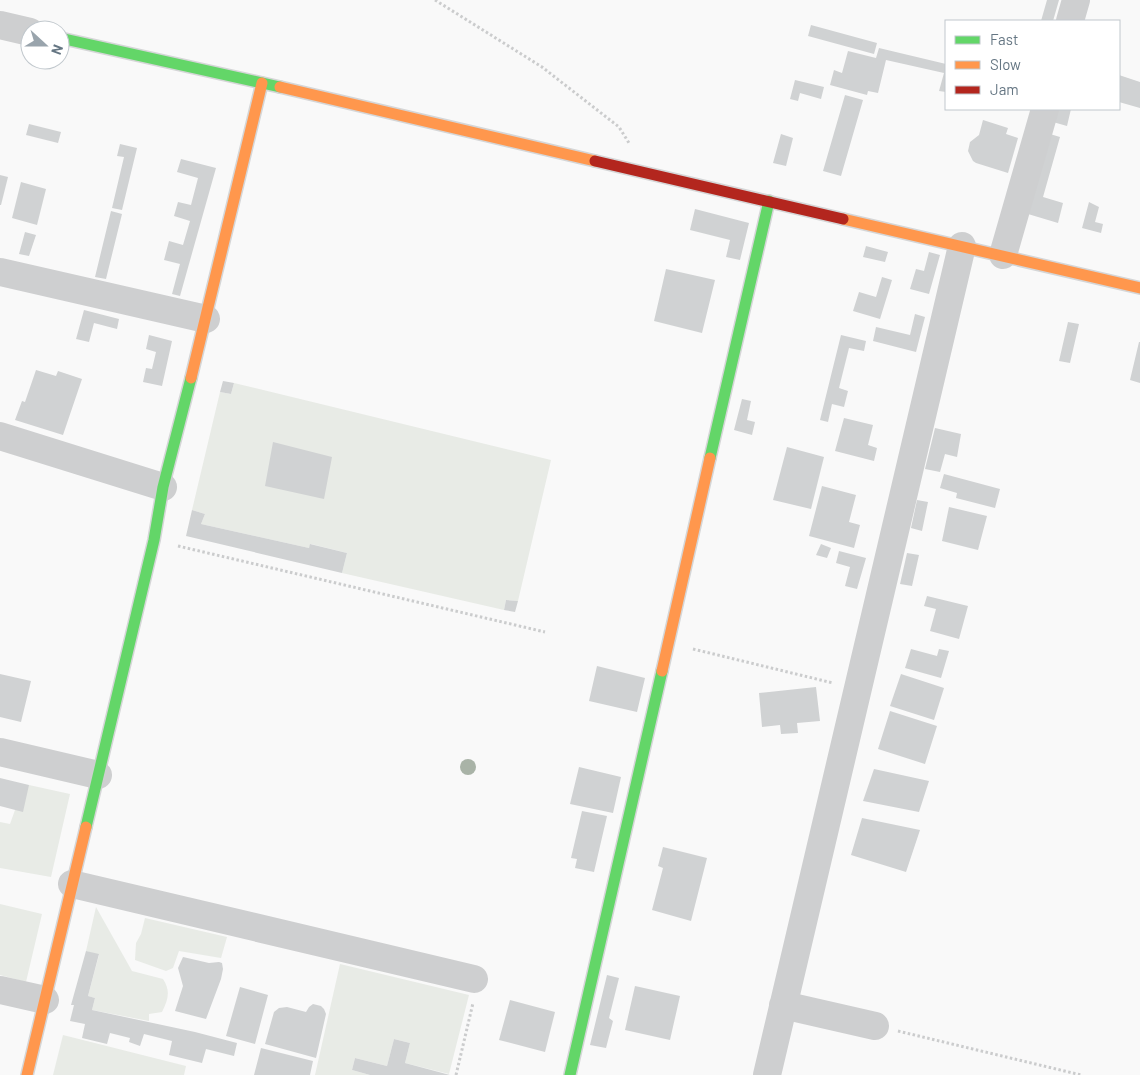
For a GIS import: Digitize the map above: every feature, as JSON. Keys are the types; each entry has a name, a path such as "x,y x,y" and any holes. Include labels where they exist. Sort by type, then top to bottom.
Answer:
{"street":[{"path":"1070,20 1076,0"},
{"path":"0,25 20,30"},
{"path":"70,40 262,83 1140,288"},
{"path":"27,1075 154,540 164,486 262,83"},
{"path":"1003,255 1045,110"},
{"path":"570,1075 769,201"},
{"path":"767,1075 962,246"},
{"path":"0,272 206,319"},
{"path":"0,436 164,486"},
{"path":"0,752 98,775"},
{"path":"72,884 474,979"},
{"path":"0,990 45,1000"},
{"path":"783,1004 875,1026"}],"path":[{"path":"435,0 542,67 620,127 646,172"},
{"path":"154,540 545,632"},
{"path":"668,642 858,690"},
{"path":"456,1075 477,982 474,979"},
{"path":"875,1026 1081,1075"}],"shaded area":[{"path":"234,383 551,460 518,601 506,600 504,610 342,573 347,553 311,544 309,548 201,524 205,514 192,510 220,392 231,394"},
{"path":"29,785 70,794 51,877 0,868 0,822 10,824 15,810"},
{"path":"0,904 42,914 26,982 0,975"},
{"path":"96,907 132,971 163,979 166,983 168,996 164,1008 162,1012 149,1014 149,1021 92,1010 95,998 88,996 99,955 86,951"},
{"path":"145,918 227,937 221,958 179,951 173,968 166,971 135,960 136,943 141,934"},
{"path":"340,964 469,995 449,1074 405,1063 410,1043 394,1039 387,1066 355,1058 352,1070 370,1075 315,1075"},
{"path":"63,1035 186,1066 184,1075 53,1075"}],"building":[{"path":"1047,0 1059,0 1053,20 1041,20"},
{"path":"811,25 877,43 874,54 808,36"},
{"path":"879,48 945,64 945,92 939,91 944,73 886,60 878,93 868,91 867,95 830,85 834,70 842,73 848,51 876,58"},
{"path":"1120,75 1140,82 1140,108 1120,102"},
{"path":"795,80 824,87 821,99 800,93 798,101 790,99"},
{"path":"845,95 863,100 841,176 823,171"},
{"path":"1057,110 1071,110 1067,126 1053,122"},
{"path":"983,120 1008,128 1006,134 1018,138 1008,173 976,163 968,151 970,142 979,135"},
{"path":"29,124 61,132 58,143 26,135"},
{"path":"781,134 793,138 786,166 773,163"},
{"path":"1050,134 1060,137 1043,197 1063,203 1058,223 1028,214"},
{"path":"120,144 137,148 122,210 112,208 124,157 117,156"},
{"path":"181,159 216,168 180,296 172,294 180,264 164,260 169,241 183,245 190,221 174,216 178,202 191,205 198,178 177,172"},
{"path":"0,175 8,177 1,205 0,205"},
{"path":"21,182 46,189 37,225 12,218"},
{"path":"1089,202 1099,207 1095,222 1103,224 1101,233 1082,228"},
{"path":"695,209 749,223 740,260 726,257 730,240 690,230"},
{"path":"111,211 122,214 106,279 95,277"},
{"path":"25,232 36,235 29,256 19,254"},
{"path":"866,246 888,252 885,262 863,257"},
{"path":"929,252 940,255 929,294 910,289 916,269 924,271"},
{"path":"666,269 715,280 702,333 654,321"},
{"path":"882,277 892,280 880,319 853,311 859,292 876,297"},
{"path":"84,310 119,319 117,329 94,323 89,342 76,339"},
{"path":"915,314 925,317 916,352 873,341 876,327 910,335"},
{"path":"1068,322 1079,324 1070,363 1059,361"},
{"path":"149,335 172,341 162,386 143,382 146,368 152,369 156,352 146,349"},
{"path":"841,335 866,341 864,351 849,348 839,388 848,391 844,407 832,404 828,422 820,420"},
{"path":"1140,342 1140,383 1130,380"},
{"path":"36,370 56,376 58,371 82,379 63,435 15,420 22,401 25,402"},
{"path":"223,381 234,383 231,394 220,392"},
{"path":"742,399 751,401 747,420 755,422 752,435 734,430"},
{"path":"844,418 873,425 868,445 877,448 874,461 835,451"},
{"path":"935,428 961,434 957,457 945,454 940,472 925,469"},
{"path":"273,442 332,457 324,499 265,486"},
{"path":"787,447 824,457 811,509 773,500"},
{"path":"944,474 1000,489 995,508 956,498 957,493 940,488"},
{"path":"822,486 856,495 849,522 860,525 854,548 809,536"},
{"path":"917,500 928,502 922,531 911,528"},
{"path":"949,507 987,516 978,550 942,541"},
{"path":"192,510 205,514 201,524 309,548 310,544 347,553 342,573 186,536"},
{"path":"821,544 831,548 827,558 816,555"},
{"path":"839,551 866,558 857,589 845,586 850,567 836,563"},
{"path":"907,553 919,555 912,586 900,584"},
{"path":"927,596 968,606 959,639 930,631 936,609 924,606"},
{"path":"506,600 518,601 515,612 504,610"},
{"path":"911,649 937,656 939,649 949,651 941,678 905,668"},
{"path":"597,666 645,678 637,712 589,701"},
{"path":"0,674 31,681 21,722 0,717"},
{"path":"901,674 944,688 934,720 890,706"},
{"path":"816,687 820,721 797,723 798,733 781,734 780,725 762,727 759,693"},
{"path":"890,711 937,726 925,764 878,749"},
{"path":"579,767 621,777 613,813 570,804"},
{"path":"874,769 929,781 919,812 863,801"},
{"path":"0,778 29,785 23,812 0,806"},
{"path":"582,811 607,816 594,872 575,868 577,859 571,858"},
{"path":"862,818 920,830 906,872 851,855"},
{"path":"663,847 707,858 691,921 652,910 663,868 658,866"},
{"path":"86,951 99,954 88,996 95,998 92,1010 237,1043 234,1056 206,1049 202,1063 169,1055 172,1041 144,1034 140,1046 129,1042 130,1038 110,1033 107,1044 82,1038 85,1024 70,1021 74,1005 71,1005"},
{"path":"183,957 209,963 222,963 221,979 206,1019 175,1011 183,986 178,968"},
{"path":"607,975 619,978 609,1018 613,1021 606,1048 590,1045"},
{"path":"635,986 680,996 670,1040 625,1030"},
{"path":"240,987 268,995 255,1044 226,1036"},
{"path":"510,1000 555,1012 545,1052 499,1040"},
{"path":"313,1004 321,1006 326,1014 316,1058 265,1044 274,1012 279,1008 287,1007 306,1012"},
{"path":"394,1039 410,1043 405,1063 450,1075 370,1075 352,1070 355,1058 387,1066"},
{"path":"261,1048 313,1061 310,1075 254,1075"}],"traffic: fast":[{"path":"70,40 280,87"},
{"path":"710,458 769,201"},
{"path":"86,827 154,540 163,487 191,378"},
{"path":"570,1075 662,671"}],"traffic: slow":[{"path":"191,378 262,83"},
{"path":"280,87 595,161"},
{"path":"843,219 1140,288"},
{"path":"662,671 710,458"},
{"path":"27,1075 86,827"}],"traffic: jam":[{"path":"595,161 843,219"}]}
